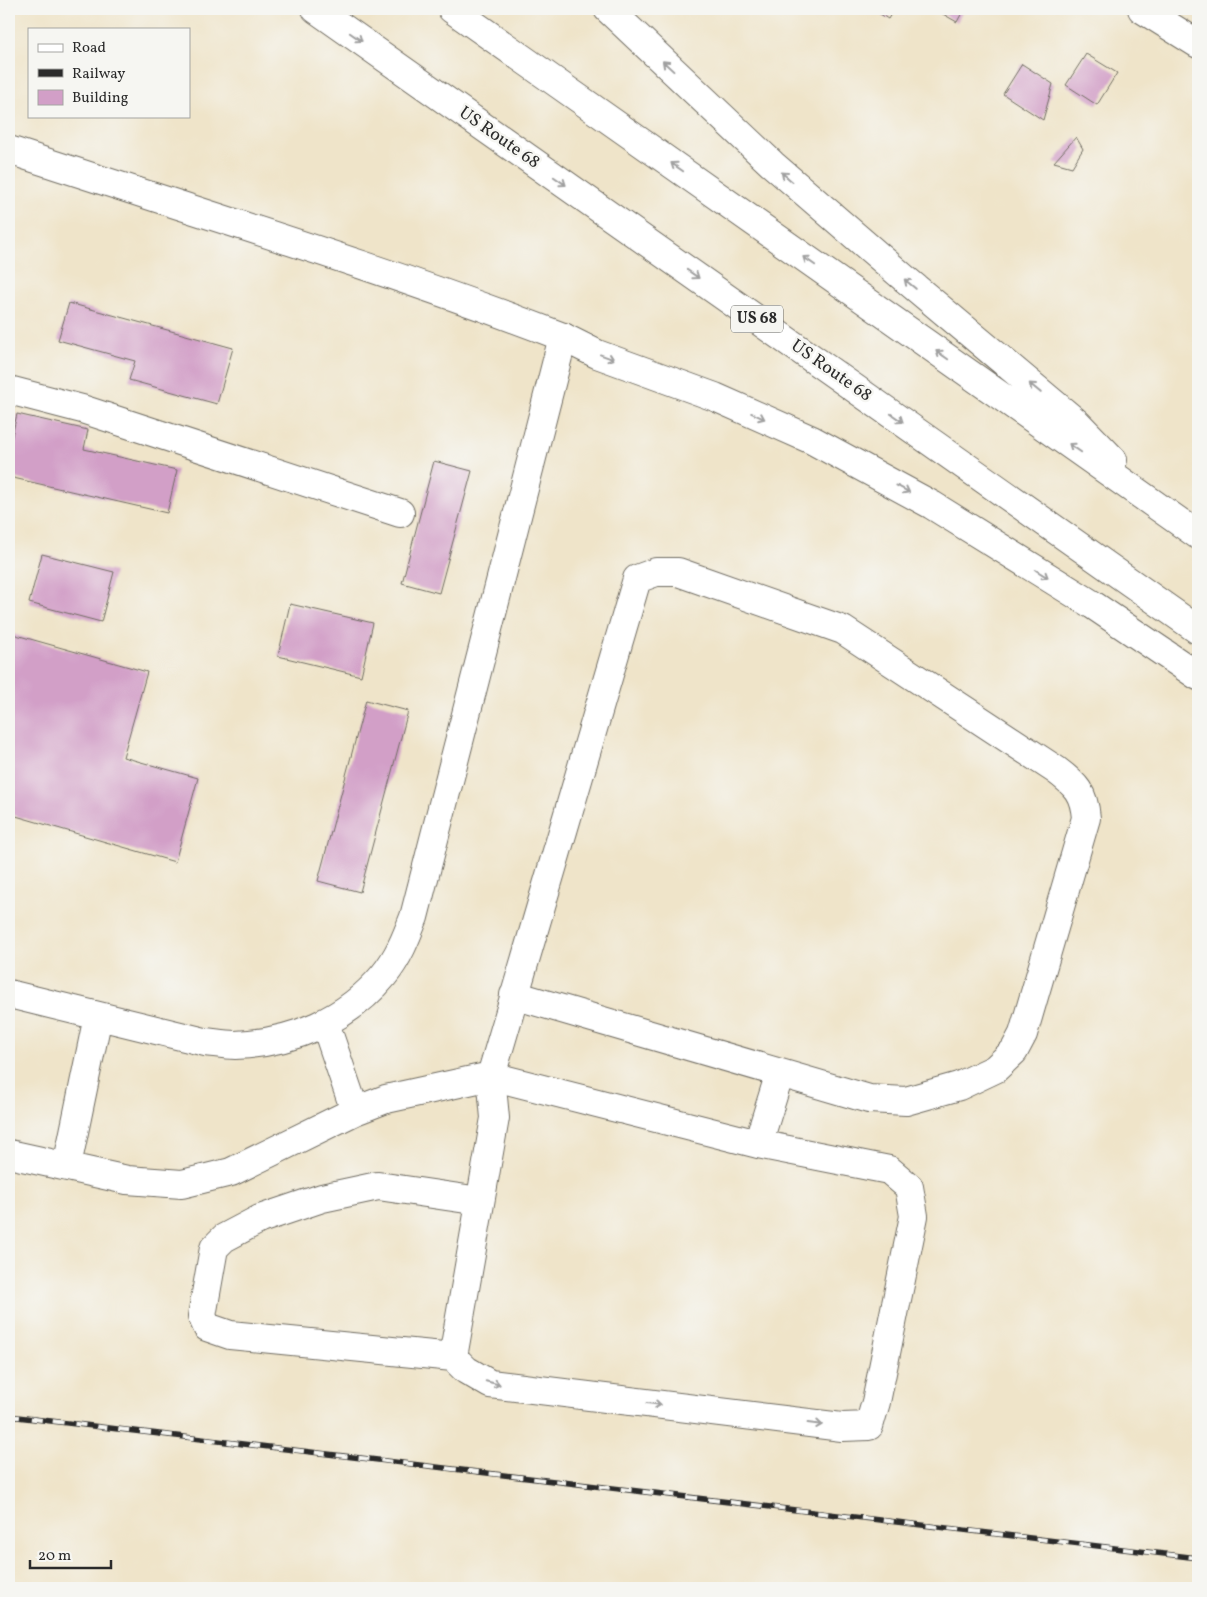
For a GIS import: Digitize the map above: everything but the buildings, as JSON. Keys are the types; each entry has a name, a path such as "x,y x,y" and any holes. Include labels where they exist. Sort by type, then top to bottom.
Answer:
{"main road":[{"name":"US Route 68","path":"316,9 1198,630"},
{"path":"452,9 1198,535"},
{"path":"608,9 772,164 911,285 1077,423 1158,507"},
{"path":"1142,9 1198,44"},
{"path":"9,150 484,306 563,337 597,354 715,397 812,440 941,510 1093,605 1198,676"},
{"path":"9,994 205,1042 233,1045 265,1042 304,1032 336,1018 364,996 385,975 403,947 414,917 563,337"},
{"path":"9,390 82,409 400,513"},
{"path":"453,1357 495,1118 491,1076 514,995 637,579 656,572 678,572 843,630 1056,770 1074,784 1085,804 1086,818 1023,1034 1014,1051 995,1068 959,1086 906,1100 869,1099 514,995"},
{"path":"67,1166 98,1016"},
{"path":"325,1023 355,1110"},
{"path":"758,1144 780,1073"},
{"path":"9,1154 127,1180 182,1184 231,1172 355,1110 386,1099 491,1076 758,1144 888,1170 909,1187 914,1216 878,1393 869,1426 842,1427 490,1384 466,1370 453,1357 230,1335 207,1327 202,1316 214,1248 224,1238 260,1219 322,1198 378,1186 480,1201"}],"railway":[{"path":"9,1416 1198,1558"}]}
